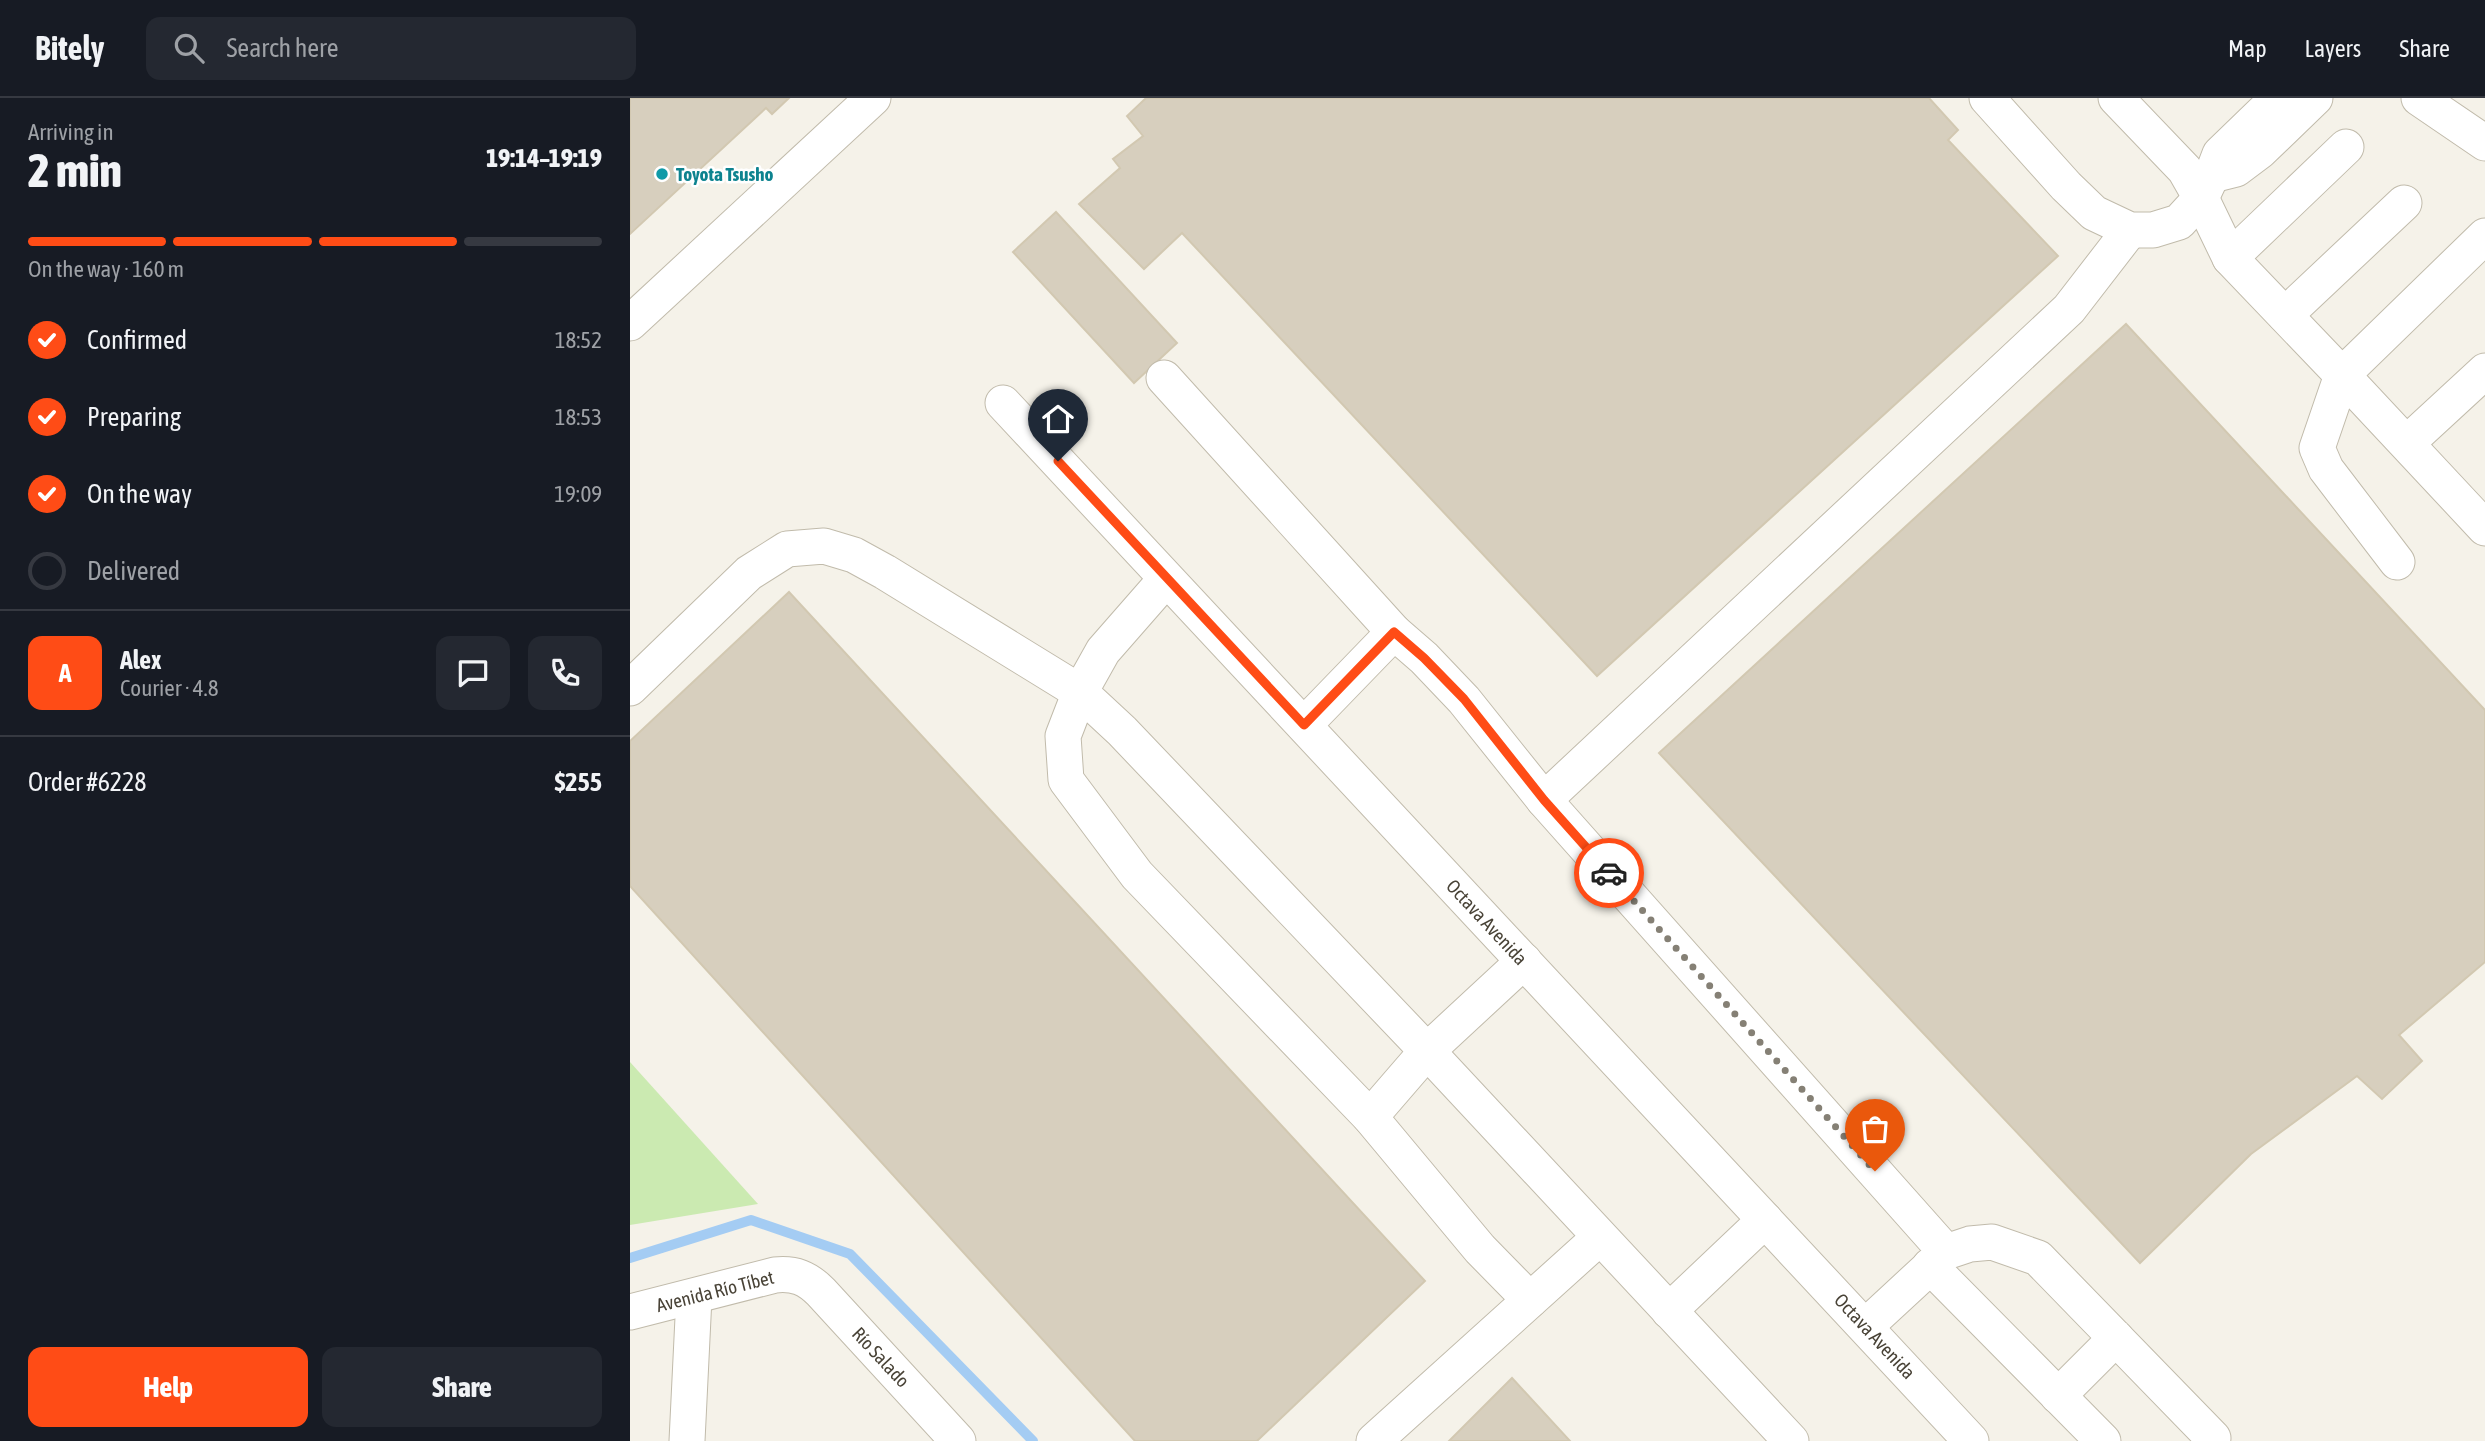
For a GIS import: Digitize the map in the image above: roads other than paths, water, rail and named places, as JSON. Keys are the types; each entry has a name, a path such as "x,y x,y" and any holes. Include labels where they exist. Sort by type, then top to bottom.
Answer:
{"street":[{"path":"630,323 873,98"},
{"path":"1987,98 2085,204 2094,212 2130,230 2153,230 2179,222 2207,186 2220,154 2278,98"},
{"path":"2116,98 2185,170 2207,186 2230,258 2485,528"},
{"path":"2207,186 2260,151 2315,98"},
{"path":"2418,98 2485,143"},
{"path":"2230,258 2346,147"},
{"path":"2285,315 2404,203"},
{"path":"1544,800 2069,309 2130,230"},
{"path":"2397,562 2326,469 2317,448 2342,375 2485,236"},
{"path":"2407,443 2485,371"},
{"path":"1164,378 1394,632 1464,699 1544,800 1938,1259 2058,1396 2103,1441"},
{"name":"Octava Avenida","path":"1003,403 1866,1326 1953,1435"},
{"path":"630,688 749,573 787,549 824,546 854,555 885,572 1080,692 1122,731 1427,1051 1791,1441"},
{"path":"1166,579 1103,651 1080,692 1063,736 1066,780 1137,875 1370,1117 1480,1249 1530,1300"},
{"path":"1304,725 1394,632"},
{"path":"1370,1117 1427,1051 1524,961"},
{"path":"1669,1311 1765,1220"},
{"path":"1374,1441 1599,1238"},
{"path":"1866,1326 1938,1259 1970,1244 1992,1242 2038,1258 2213,1437"},
{"name":"Avenida Río Tíbet","path":"630,1312 775,1275 800,1276"},
{"name":"Río Salado","path":"800,1276 821,1292 958,1441"},
{"path":"687,1441 694,1297"},
{"path":"2058,1396 2116,1338"},
{"path":"921,1441 925,1404"}],"waterway":[{"path":"630,1258 751,1220 850,1254 1033,1441"}],"place":[{"name":"Toyota Tsusho","path":"662,174"}]}
